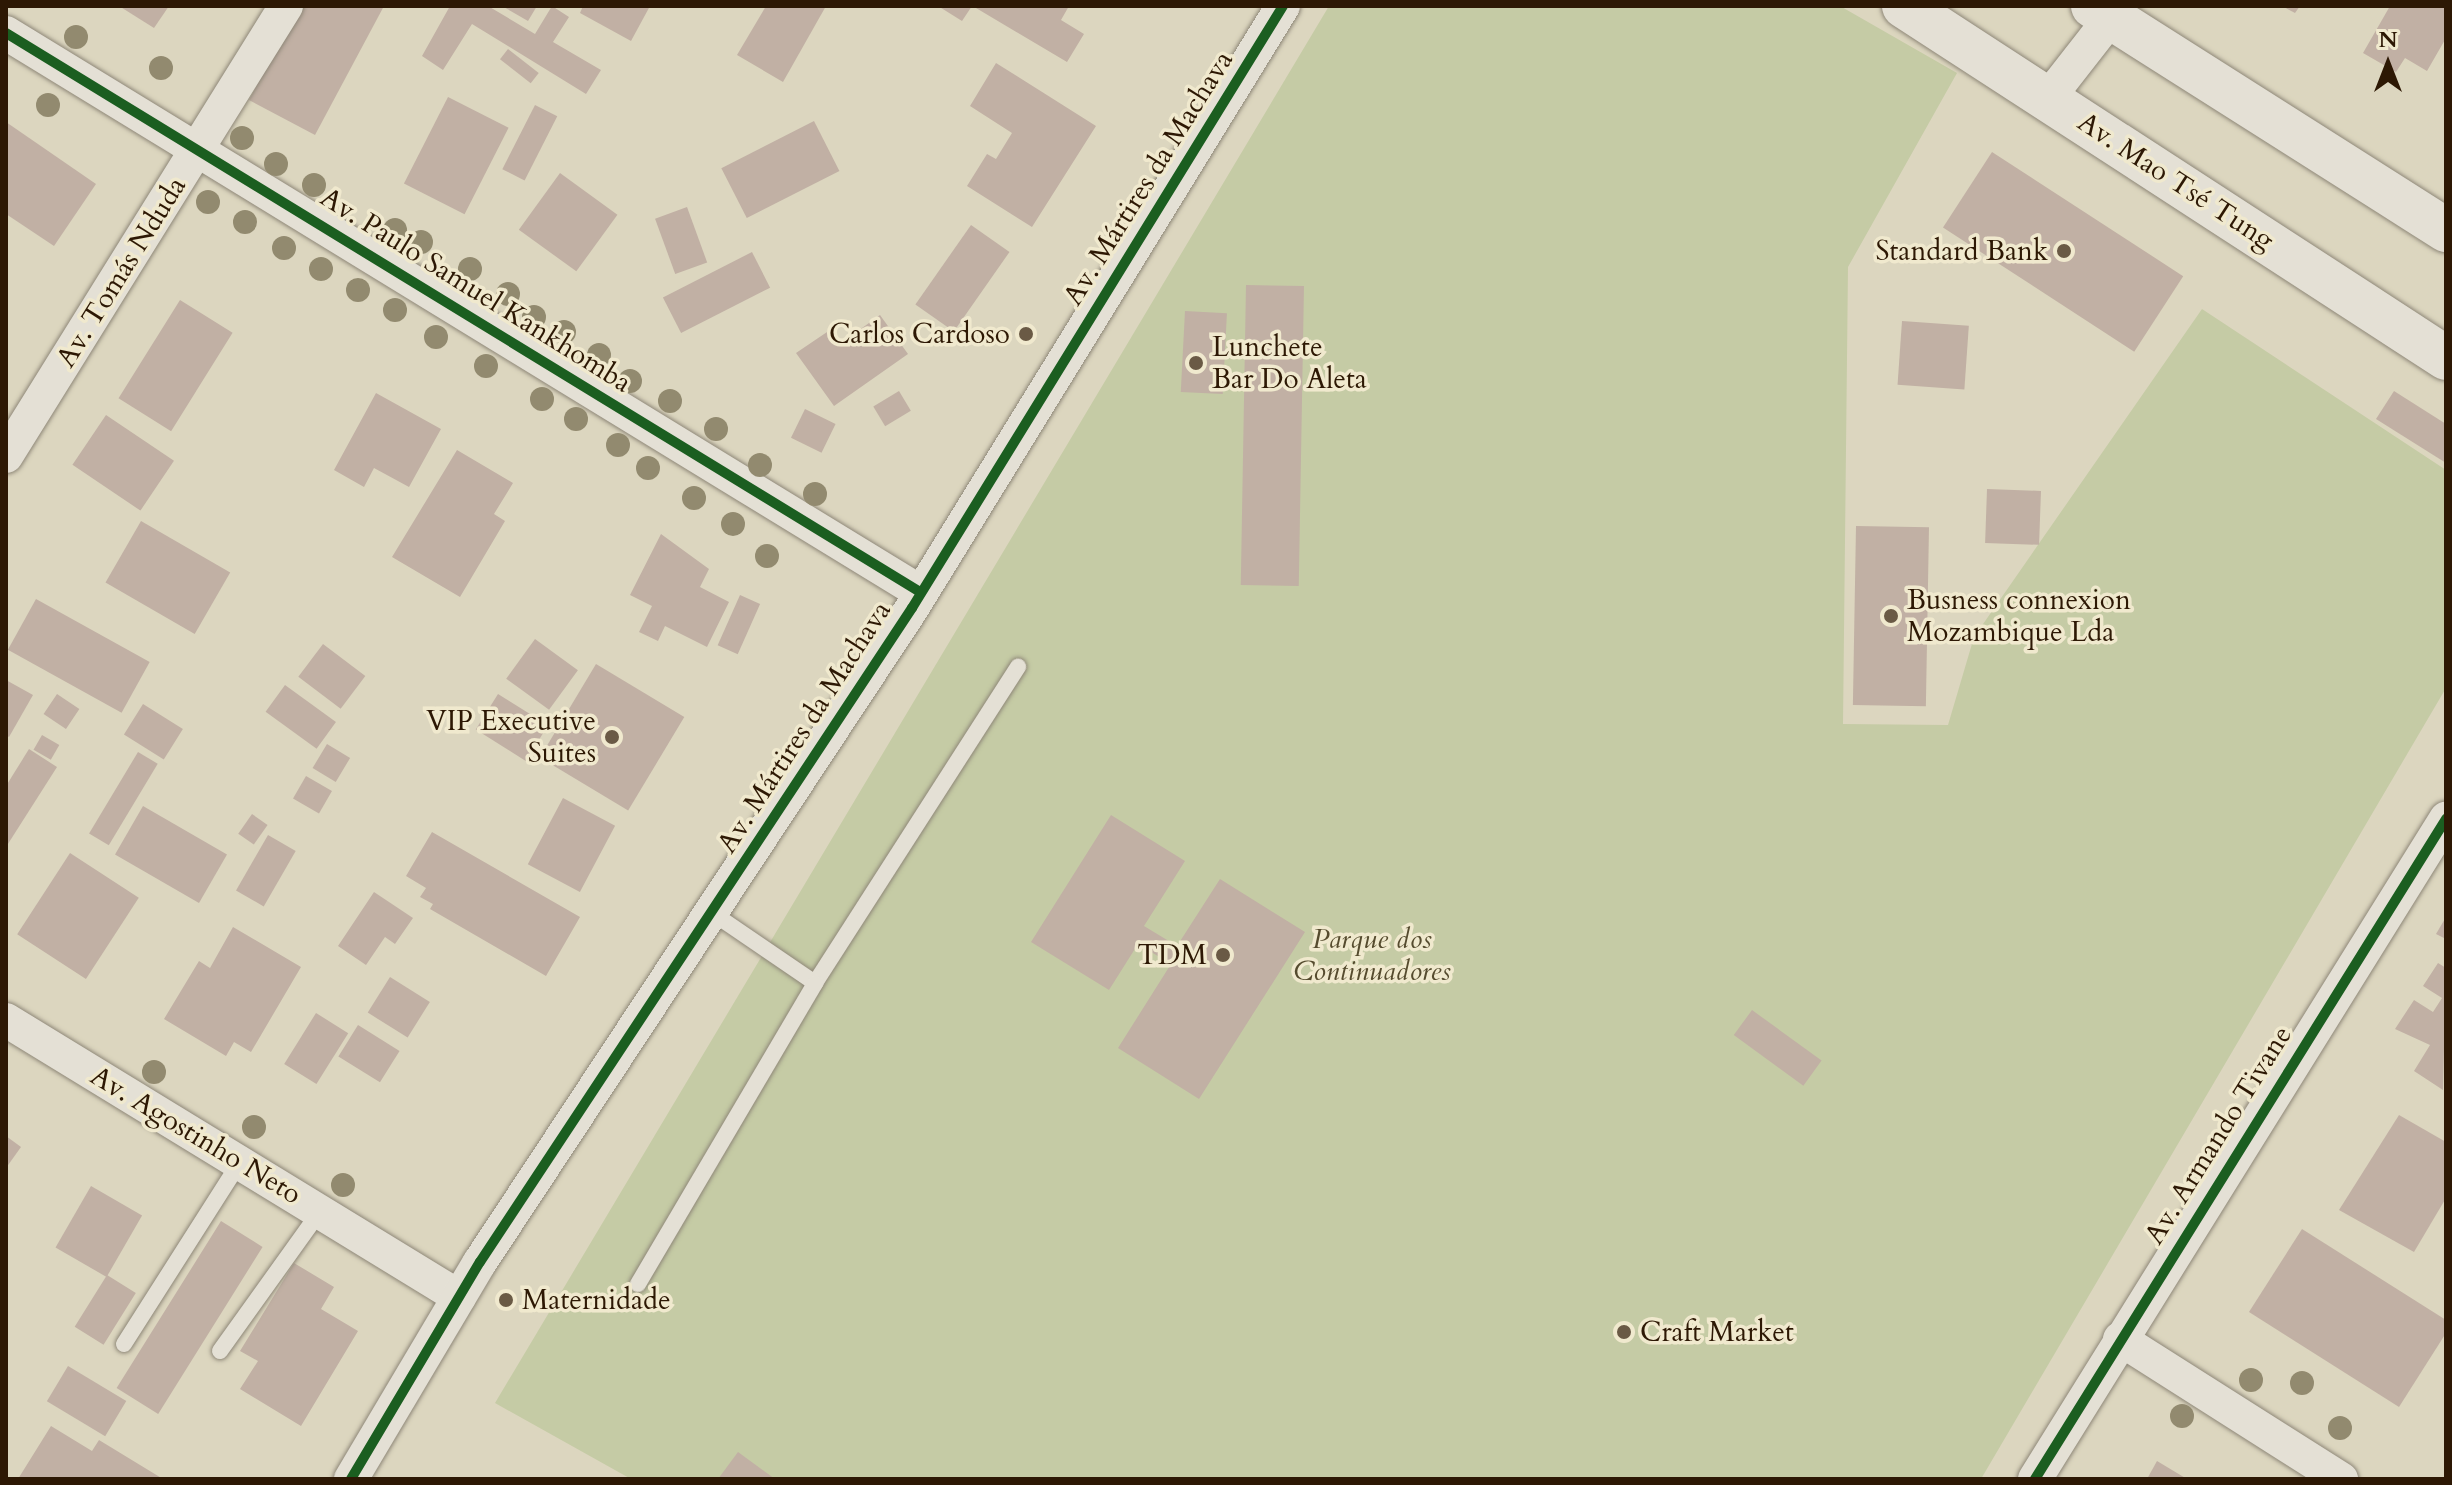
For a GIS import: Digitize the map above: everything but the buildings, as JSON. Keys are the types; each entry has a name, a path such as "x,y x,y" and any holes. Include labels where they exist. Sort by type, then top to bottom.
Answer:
{"main road":[{"name":"Av. Mao Tsé Tung","path":"1904,6 2049,97 2446,358"},
{"path":"2109,10 2446,230"}],"street":[{"name":"Av. Tomás Nduda","path":"6,456 286,6"},
{"name":"Av. Mártires da Machava","path":"351,1479 480,1262 920,592 1283,6"},
{"path":"2049,97 2109,10"},
{"name":"Av. Paulo Samuel Kankhomba","path":"6,33 199,148 920,592"},
{"name":"Av. Armando Tivane","path":"2035,1479 2446,819"},
{"name":"Av. Agostinho Neto","path":"6,1020 459,1297"},
{"path":"2120,1339 2341,1479"}],"lane":[{"path":"638,1284 815,983 1018,667"},
{"path":"711,912 815,983"},
{"path":"124,1344 240,1162"},
{"path":"220,1351 321,1210"}],"green space":[{"name":"Parque dos Continuadores","path":"1329,6 1840,6 1957,73 1848,267 1843,724 1948,725 1974,637 2202,309 2446,470 2446,688 1981,1479 631,1479 495,1403"}],"cycle path":[{"path":"351,1479 480,1262 912,608 1283,6"},
{"path":"6,33 920,592"},
{"path":"2035,1479 2446,819"}],"place":[{"name":"Standard Bank","path":"2064,251"},
{"name":"Carlos Cardoso","path":"1026,334"},
{"name":"Lunchete Bar Do Aleta","path":"1196,363"},
{"name":"Busness connexion Mozambique Lda","path":"1891,616"},
{"name":"VIP Executive Suites","path":"612,737"},
{"name":"TDM","path":"1223,955"},
{"name":"Maternidade","path":"506,1300"},
{"name":"Craft Market","path":"1624,1332"}]}
